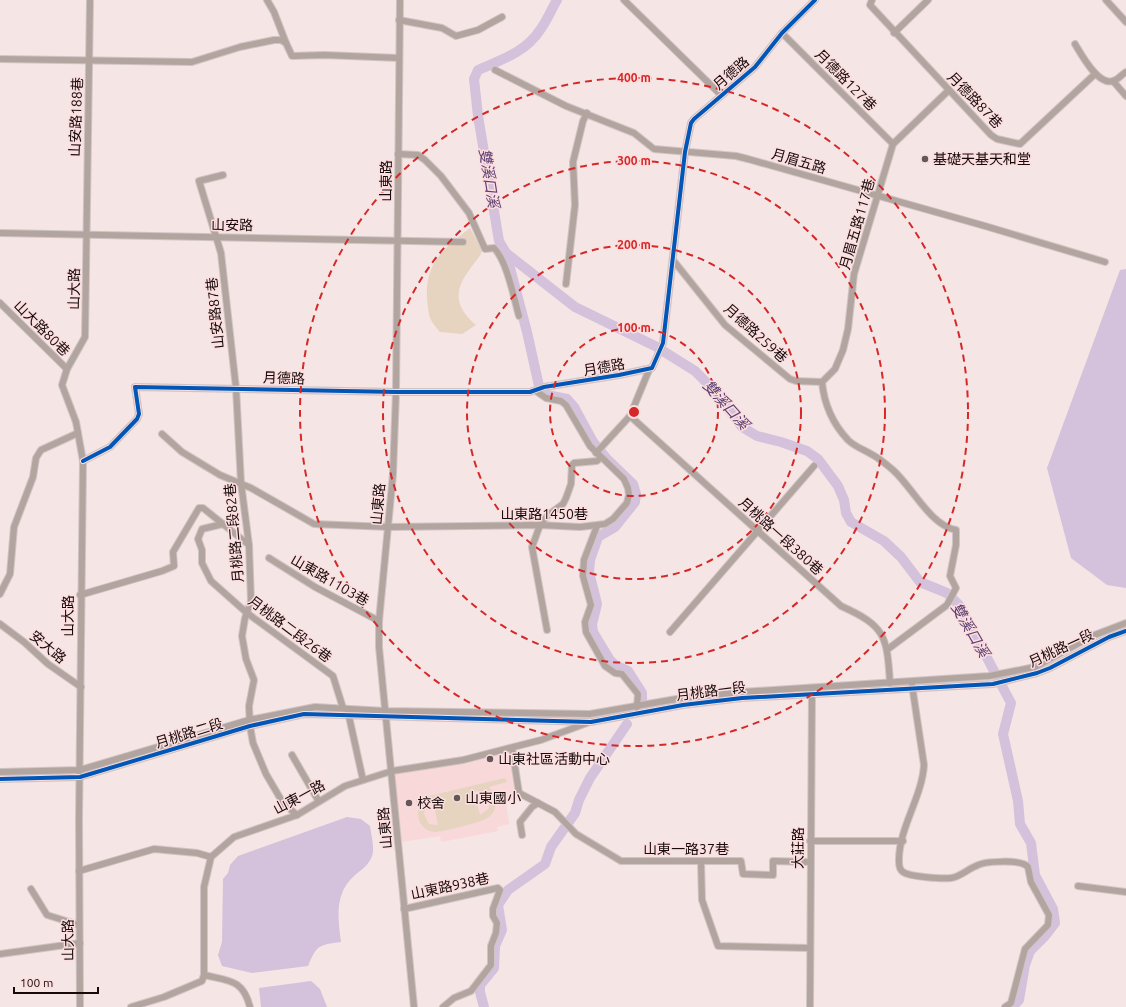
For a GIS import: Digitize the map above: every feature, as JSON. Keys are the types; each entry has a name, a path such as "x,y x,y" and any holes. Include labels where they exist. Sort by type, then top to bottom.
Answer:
{"street":[{"name":"山安路188巷","path":"87,234 86,155 90,60 90,0"},
{"path":"267,0 274,12 292,56 399,58"},
{"name":"山東路","path":"400,0 396,392 389,526 379,622 379,647 414,1007"},
{"path":"624,0 721,95"},
{"name":"月德路","path":"82,462 110,447 138,419 139,414 135,387 396,392 536,391 544,388 649,370 652,368 663,343 685,152 691,124 721,95 759,62 782,33 815,0"},
{"name":"月德路87巷","path":"872,0 870,5 894,33 991,135 997,139 1020,144 1095,74"},
{"path":"894,33 928,0"},
{"path":"1106,0 1126,22"},
{"path":"399,20 442,28 456,36 478,30 502,17"},
{"name":"月德路127巷","path":"782,33 893,144"},
{"path":"0,59 192,62 240,47 274,40 281,40 286,43"},
{"path":"1075,44 1095,74 1107,81 1113,81 1126,72"},
{"name":"月眉五路","path":"495,70 566,106 587,113 634,133 654,149 736,156 1105,262"},
{"path":"1113,81 1126,96"},
{"name":"月眉五路117巷","path":"822,382 835,369 843,350 848,329 854,274 893,144 949,90"},
{"path":"566,284 575,205 573,162 583,121 587,113"},
{"path":"398,154 418,155 425,160 452,190 469,213 484,249 494,248 497,252 506,272 519,316"},
{"name":"山安路87巷","path":"222,175 200,181 215,237 221,253 236,388"},
{"name":"山安路","path":"0,233 462,242"},
{"name":"山大路","path":"80,1007 80,595 82,462 76,422 62,385 67,369 85,337 87,234"},
{"name":"月德路259巷","path":"673,260 725,325 790,379 796,381 822,382"},
{"name":"山大路80巷","path":"0,303 67,369"},
{"path":"596,453 630,416 649,370"},
{"path":"822,382 823,395 829,412 847,439 860,449 881,460 892,469 940,524 956,530 956,545 950,576 956,588 947,605 888,649"},
{"name":"月桃路二段82巷","path":"236,388 241,483 250,545 250,601 242,636 246,659 254,680 250,706 250,723 253,743 266,774 283,802 296,815"},
{"name":"山東路1450巷","path":"162,434 182,452 220,475 241,483 314,524 389,526 540,525 558,527 598,526 605,524 613,518 627,502 629,495 624,479 600,458 590,446 566,406 561,401 546,398 536,391"},
{"name":"月桃路一段380巷","path":"630,416 840,606 863,616 878,628 888,649 890,683"},
{"path":"0,594 10,574 14,527 33,477 36,458 41,450 78,432"},
{"path":"547,630 532,552 533,541 540,525 547,516 563,504 571,484 572,464 597,461 600,458"},
{"path":"670,632 814,466"},
{"path":"80,595 162,571 174,566 172,552 199,508 202,508 250,545"},
{"name":"月桃路二段26巷","path":"223,524 202,529 198,539 202,550 202,563 211,582 247,613 333,676 346,710 363,780"},
{"path":"598,526 584,560 583,576 591,604 585,622 586,632 605,666 615,673 622,674 638,694 637,707"},
{"name":"山東路1103巷","path":"269,558 315,587 379,622"},
{"name":"月桃路一段","path":"385,714 590,714 682,698 912,684 989,676 1035,667 1092,636 1126,622"},
{"name":"安大路","path":"0,624 24,642 48,664 81,687"},
{"name":"月桃路一段","path":"812,691 890,683 993,684 1037,674 1126,631"},
{"path":"1071,648 1080,653"},
{"path":"912,684 924,765 923,777 898,860 899,867 908,875 950,878 976,865 987,862 1022,862 1028,866 1031,882 1045,905 1050,919 1048,925 1025,949 1011,1003 1005,1007"},
{"name":"大莊路","path":"810,1007 812,691"},
{"name":"月桃路一段","path":"385,714 592,722 741,695"},
{"name":"月桃路二段","path":"0,772 80,770 301,708 346,710 385,714"},
{"path":"590,714 592,722"},
{"name":"山東一路","path":"212,857 234,837 296,815 310,807 318,800 345,786 392,771 463,760 512,748 541,740 592,722"},
{"name":"月桃路二段","path":"0,779 80,777 250,723"},
{"path":"512,748 519,793 538,803 532,807 520,822 522,835"},
{"path":"292,755 318,800"},
{"name":"山東一路37巷","path":"538,803 555,812 576,834 621,861 741,861 743,874 773,875 773,861 810,862"},
{"path":"810,841 903,841"},
{"path":"79,871 154,849 197,853 212,857 204,887 204,975 202,981 164,997 131,1007"},
{"path":"701,862 702,900 718,946 810,948"},
{"path":"1078,886 1126,892"},
{"name":"山東路938巷","path":"404,909 498,888 500,890 493,909 493,916 497,923 496,933 491,946 491,965 471,991 454,998 443,1007"},
{"path":"31,889 47,915 79,925"},
{"path":"0,954 80,943"},
{"path":"204,975 239,984 247,995 250,1007"}],"shaded area":[{"path":"470,228 482,251 461,284 459,298 460,305 464,312 476,325 462,334 440,332 431,320 429,313 427,286 429,275 438,257 444,250"},
{"path":"1126,269 1126,588 1107,585 1071,558 1047,468 1120,270"},
{"name":"山東國小","path":"503,753 512,758 513,782 517,799 506,801 509,824 497,827 498,831 441,842 440,836 402,842 395,774 465,762"},
{"path":"505,778 507,782 489,787 494,795 496,804 494,812 486,819 445,831 429,831 422,825 418,814 420,805 417,805 416,799","holes":["477,791 485,793 489,800 489,808 480,815 474,792","433,802 438,824 438,825 429,824 424,814 426,806"]},
{"path":"347,817 361,819 370,826 373,853 369,862 348,883 340,899 339,925 341,942 319,947 308,966 252,973 222,966 218,955 222,942 223,879 228,873 230,865 238,856"},
{"path":"311,981 320,989 327,1007 261,1007 259,988"}],"waterway":[{"name":"雙溪口溪","path":"557,0 542,27 528,44 504,59 478,70 474,79 478,116 499,241 506,253 575,307 655,346 695,371 713,389 742,427 757,436 807,451 818,459 838,486 844,500 846,513 851,522 884,541 901,557 920,582 947,593 959,605 1011,703 1003,734 1018,801 1020,824 1031,843 1035,875 1053,909 1055,923 1030,951 1025,965 1019,1000 1012,1007"},
{"path":"506,253 527,332 539,386 547,395 567,399 574,407 593,442 606,458 633,484 636,494 635,502 615,527 598,537 590,560 589,572 597,604 592,624 593,632 610,660 615,665 628,671 642,693 642,702"},
{"path":"484,1007 480,992 480,985 494,968 495,946 502,930 498,905 508,890 545,864 551,847 575,813 579,800 590,778 627,724"}],"cycle path":[{"path":"83,461 110,447 137,419 139,414 135,387 396,392 530,392 544,387 652,368 663,343 685,152 691,123 755,67 782,33 815,0"},
{"path":"0,779 80,777 250,726 304,714 591,722 683,705 742,698 993,684 1037,673 1050,668 1109,637 1126,631"}],"place":[{"name":"基礎天基天和堂","path":"925,159"},
{"name":"山東社區活動中心","path":"490,759"},
{"name":"山東國小","path":"457,798"},
{"name":"校舍","path":"409,803"}]}
